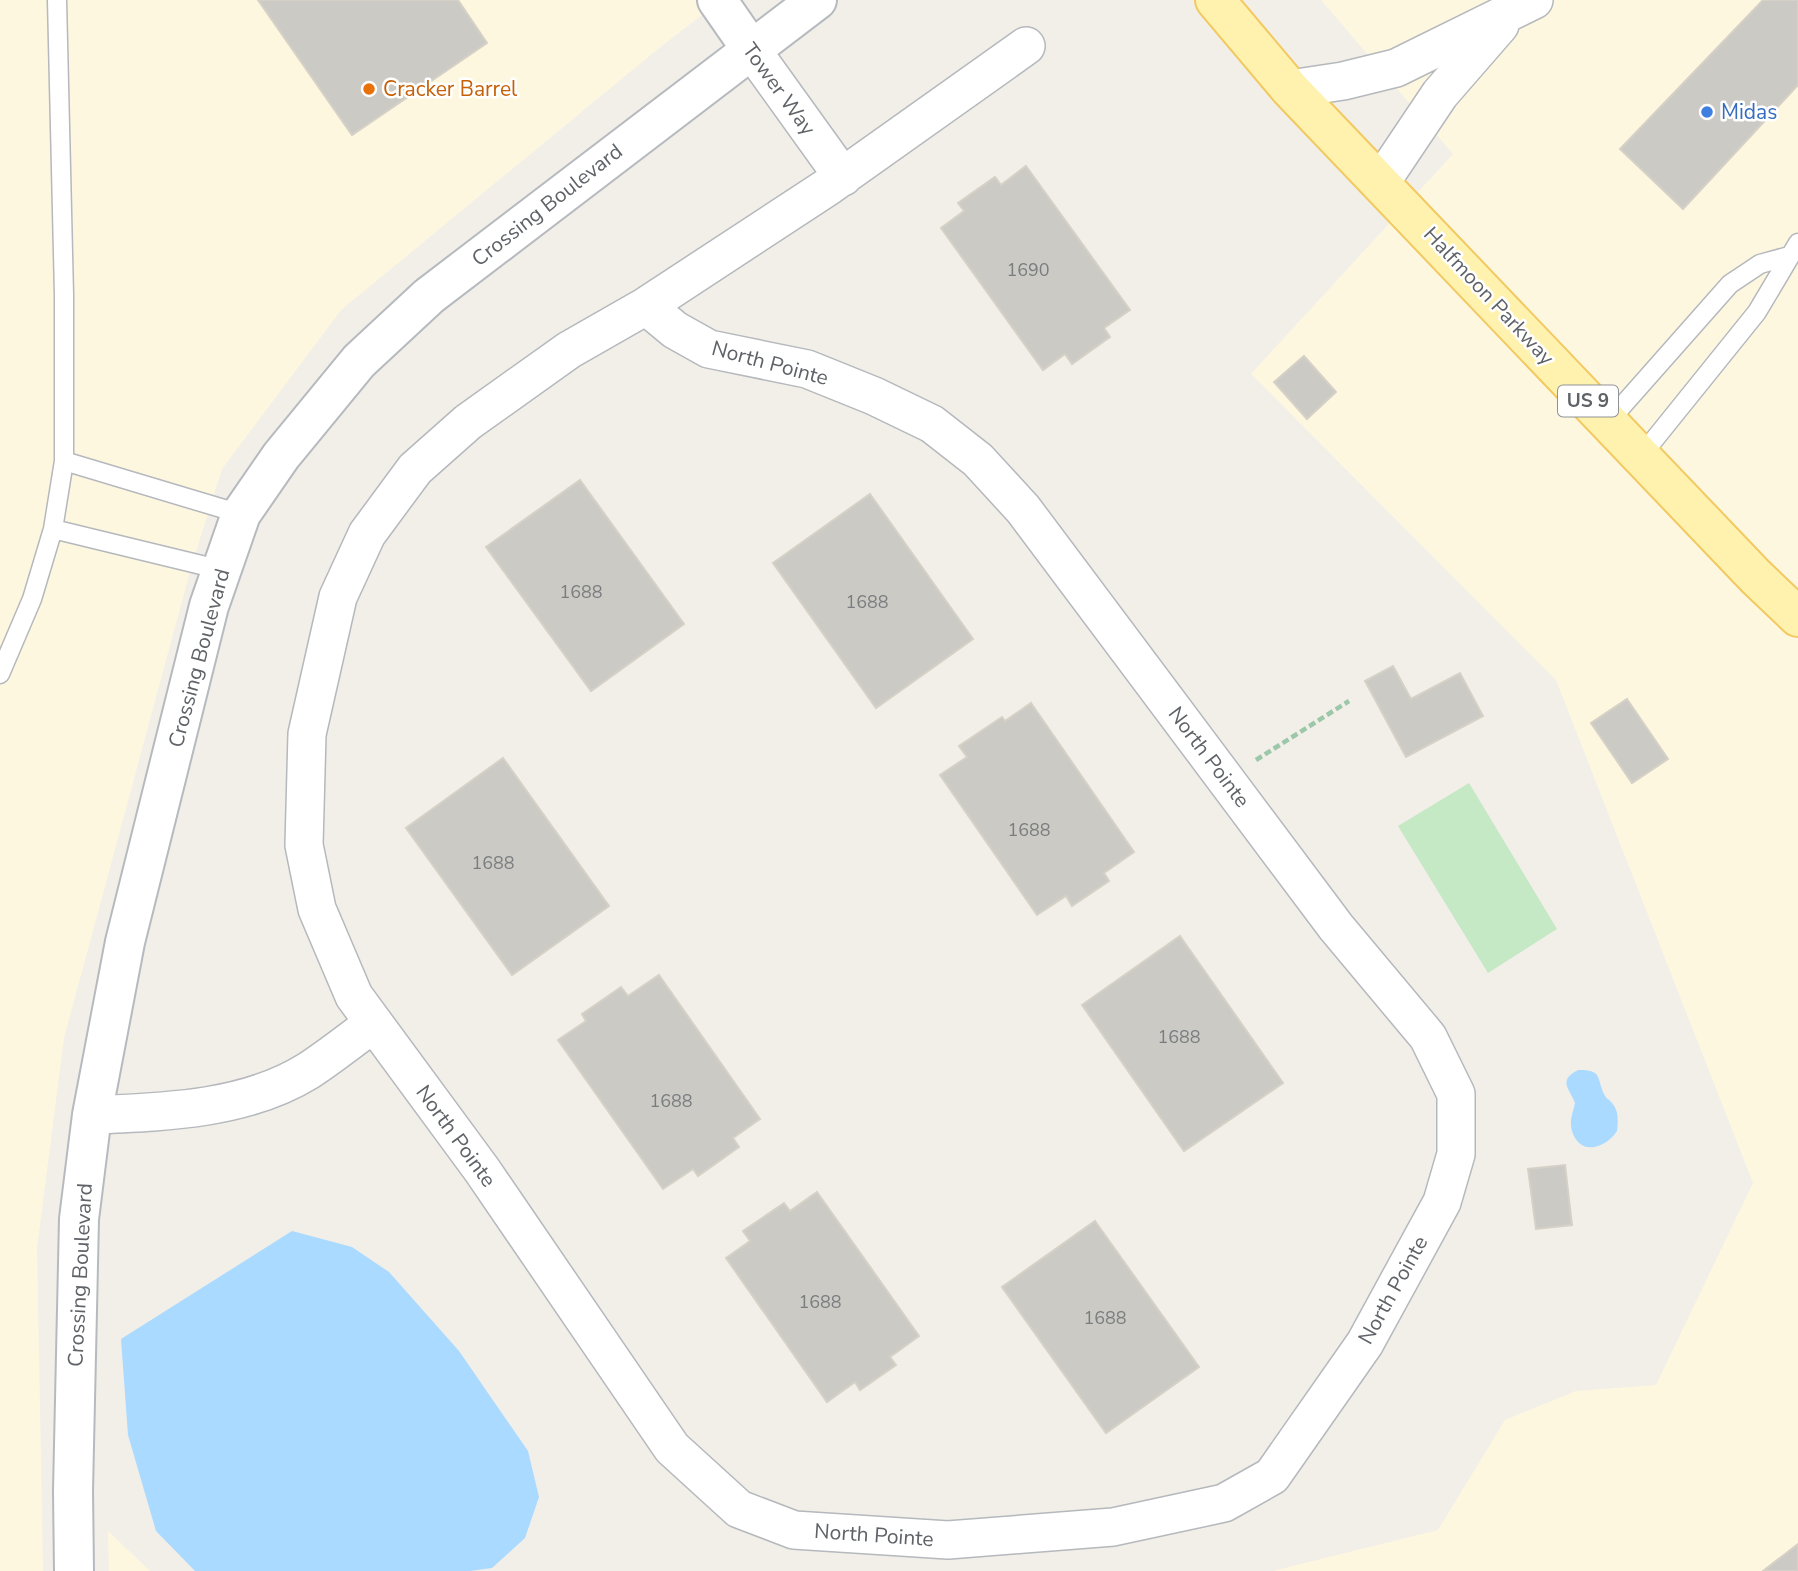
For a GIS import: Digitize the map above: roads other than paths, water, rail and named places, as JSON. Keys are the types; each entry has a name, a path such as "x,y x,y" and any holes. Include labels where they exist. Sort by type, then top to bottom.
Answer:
{"main road":[{"name":"Halfmoon Parkway","path":"1215,0 1290,89 1756,577 1798,617"}],"street":[{"name":"Tower Way","path":"717,0 842,177"},
{"name":"Crossing Boulevard","path":"74,1571 73,1491 79,1219 92,1115 125,942 209,606 241,514 281,456 359,361 429,296 817,0"},
{"path":"1290,89 1343,81 1396,68 1522,7"},
{"path":"1381,182 1440,94 1522,7"},
{"name":"North Pointe","path":"646,306 675,330 709,349 807,369 874,396 932,424 978,460 1023,509 1336,927 1428,1037 1455,1094 1455,1154 1442,1202 1365,1343 1272,1476 1224,1503 1113,1527 948,1540 794,1530 739,1508 673,1448 482,1170 354,996 317,909 304,845 307,734 338,597 367,534 415,470 468,422 569,350 646,306 842,177 1026,46"},
{"path":"92,1115 209,1107 266,1091 307,1072 374,1023"}],"lane":[{"path":"0,674 32,599 53,528 64,461 64,296 57,0"},
{"path":"1608,422 1730,284 1760,264 1794,250"},
{"path":"1641,456 1757,312 1794,250"},
{"path":"64,461 241,514"},
{"path":"53,528 222,570"}],"water":[{"path":"1578,1070 1595,1073 1605,1096 1617,1113 1617,1131 1606,1142 1593,1147 1581,1144 1571,1127 1575,1103 1567,1082"},
{"path":"292,1231 352,1247 389,1272 459,1351 528,1451 539,1497 525,1538 492,1568 470,1571 195,1571 156,1531 128,1435 121,1339"}],"place":[{"name":"Cracker Barrel","path":"369,89"},
{"name":"Midas","path":"1707,112"}]}
